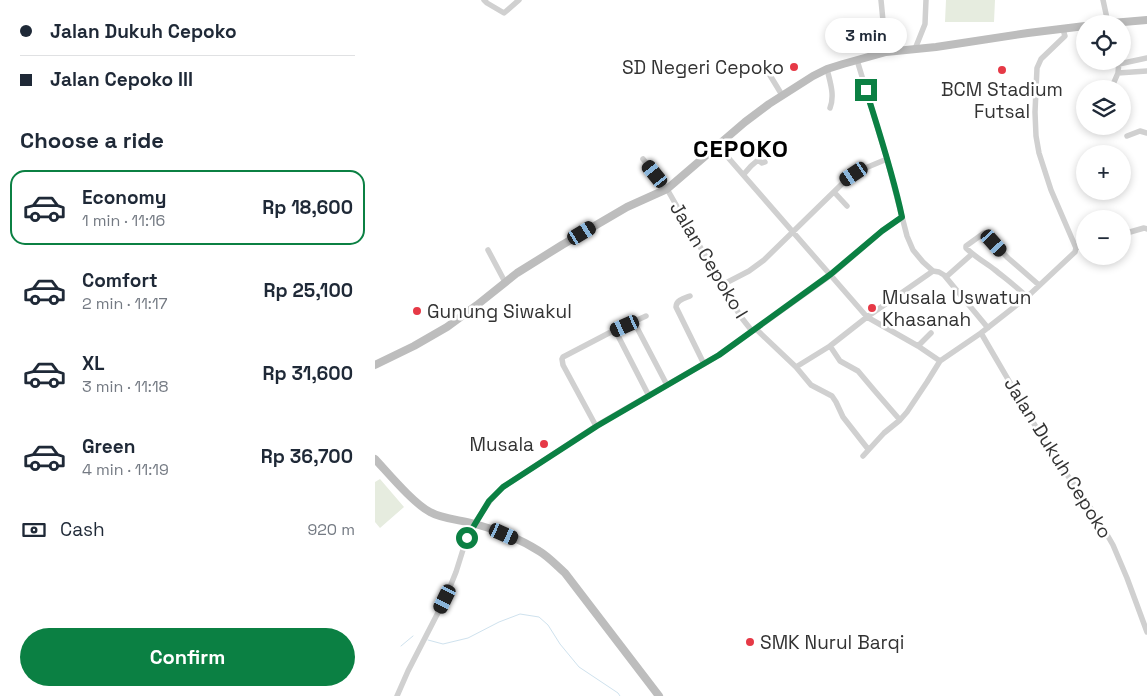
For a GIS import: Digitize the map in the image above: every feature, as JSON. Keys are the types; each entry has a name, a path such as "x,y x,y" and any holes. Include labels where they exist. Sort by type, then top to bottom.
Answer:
{"main road":[{"path":"1131,21 1147,20"},
{"path":"375,365 447,327 532,263 612,215 667,189 745,122 783,95 827,69 886,52 937,47 1028,33 1065,32 1076,28"},
{"path":"375,459 428,511 439,516 475,524 504,534 527,544 553,562 565,574 659,696"}],"street":[{"path":"484,0 504,13 519,0"},
{"path":"881,0 886,52"},
{"path":"915,49 925,24 926,0"},
{"path":"1103,0 1107,15"},
{"path":"863,456 907,412 940,361 988,328 1027,297 1075,252 1076,248 1051,190 1039,153 1036,136 1037,68 1041,59 1065,32"},
{"path":"1131,60 1147,58"},
{"path":"857,60 897,194 907,236 913,250 933,271 939,272 946,277 988,328"},
{"path":"827,69 833,97 830,108"},
{"path":"1115,80 1118,70"},
{"path":"1118,73 1147,71"},
{"path":"768,72 783,95"},
{"path":"1127,136 1140,131 1147,132"},
{"path":"718,146 867,317 940,361"},
{"path":"643,159 667,189"},
{"path":"722,285 749,271 764,260 846,180 863,169 887,159"},
{"path":"744,174 757,161 765,162"},
{"name":"Jalan Cepoko I","path":"667,189 741,317 754,330"},
{"path":"834,192 847,206"},
{"path":"397,696 408,670 445,599 467,538 489,501 503,487 597,426 719,355 831,274 882,231 902,217"},
{"path":"1131,232 1143,228 1147,229"},
{"path":"1027,297 1003,276 972,254 966,246 984,234 1039,286"},
{"path":"488,250 505,282"},
{"path":"946,277 972,254"},
{"path":"796,367 830,346 867,317 933,271"},
{"path":"690,296 678,302 676,307 704,364"},
{"path":"597,426 563,366 562,359 615,330 646,316"},
{"path":"634,322 667,385"},
{"path":"615,330 649,396"},
{"path":"754,330 796,367 811,385 834,398 843,417 868,449"},
{"path":"918,346 931,333"},
{"name":"Jalan Dukuh Cepoko","path":"981,333 1047,446 1098,519 1113,545 1147,632"},
{"path":"830,346 840,361 858,371 900,420"}],"shaded area":[{"path":"946,0 995,0 994,22 945,22"},
{"path":"380,479 404,507 380,528 375,522 375,482"}],"waterway":[{"path":"428,640 443,644 468,638 499,622 520,614 539,617 548,625 560,644 579,667 620,696"},
{"path":"401,646 413,636"}],"place":[{"name":"SD Negeri Cepoko","path":"794,67"},
{"name":"BCM Stadium Futsal","path":"1002,70"},
{"name":"Musala Uswatun Khasanah","path":"872,308"},
{"name":"Gunung Siwakul","path":"417,311"},
{"name":"Musala","path":"544,444"},
{"name":"SMK Nurul Barqi","path":"750,642"}],"district":[{"name":"CEPOKO","path":"741,148"}],"route":[{"path":"467,538 489,501 503,487 597,426 719,355 831,274 882,231 902,217 866,90"}]}
